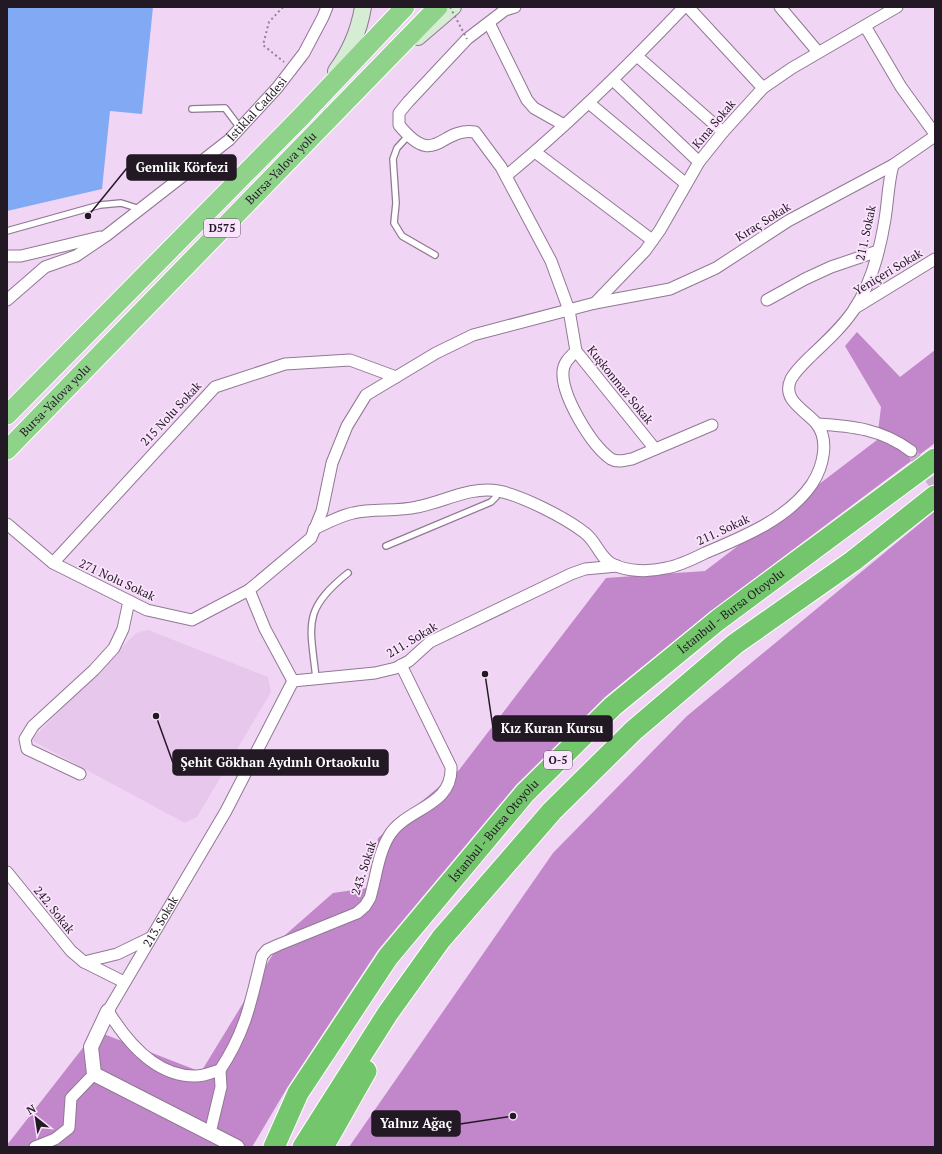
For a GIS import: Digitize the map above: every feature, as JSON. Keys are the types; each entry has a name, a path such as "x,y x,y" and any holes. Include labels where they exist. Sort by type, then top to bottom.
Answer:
{"highway":[{"name":"Bursa-Yalova yolu","path":"7,415 300,119 405,7"},
{"name":"Bursa-Yalova yolu","path":"7,450 438,7"},
{"name":"İstanbul - Bursa Otoyolu","path":"274,1147 298,1093 388,957 525,793 613,706 718,620 935,459"},
{"name":"O-5","path":"303,1147 388,1013 441,939 552,812 633,731 735,644 853,561 935,496"},
{"name":"O-5","path":"323,1147 386,1033 464,925 552,812"},
{"path":"268,1147 298,1093"}],"main road":[{"path":"300,119 347,56 360,24 363,7"},
{"path":"376,70 431,27 453,7"}],"street":[{"name":"İstiklal Caddesi","path":"7,300 45,268 76,256 107,235 223,146 277,88 304,53 324,17 327,7"},
{"path":"506,176 535,152 613,80 684,7"},
{"path":"688,7 763,88"},
{"path":"780,7 818,52"},
{"name":"Kına Sokak","path":"595,303 645,251 699,162 723,132 763,88 818,52 897,7"},
{"path":"408,136 399,125 400,113 467,39 508,8"},
{"path":"489,23 527,100 534,108 564,125"},
{"path":"865,26 901,87 935,135"},
{"path":"637,56 723,132"},
{"path":"613,80 699,162"},
{"path":"588,103 686,184"},
{"name":"Kuşkonmaz Sokak","path":"408,136 418,144 430,146 464,131 475,132 506,176 551,261 569,310 576,351 655,449"},
{"name":"Kıraç Sokak","path":"396,378 436,352 473,335 595,303 670,289 716,268 788,221 893,165 935,135"},
{"path":"535,152 652,240"},
{"name":"211. Sokak","path":"292,681 375,672 396,668 430,642 571,574 585,569 617,566 641,571 668,568 747,535 772,520 799,499 813,483 821,465 825,449 822,434 817,424 791,398 788,387 791,378 802,364 843,324 855,308 867,282 878,251 893,165"},
{"path":"7,256 21,256 107,235"},
{"path":"767,300 804,279 831,267 878,251"},
{"name":"Yeniçeri Sokak","path":"855,308 935,259"},
{"path":"576,351 566,362 563,371 564,386 574,411 588,433 612,459 619,462 655,449 712,424"},
{"name":"215 Nolu Sokak","path":"53,563 215,386 285,364 350,360 396,378"},
{"name":"271 Nolu Sokak","path":"7,524 53,563 147,610 192,620 249,590 311,538 322,511 332,463 347,426 366,395 396,378"},
{"path":"817,424 856,426 896,440 911,451"},
{"path":"314,529 335,519 354,513 418,507 476,491 497,491 513,495 540,507 586,534 608,562 617,566"},
{"path":"249,590 265,629 292,681"},
{"path":"80,774 27,749 25,739 33,726 94,670 114,648 124,629 129,601"},
{"name":"243. Sokak","path":"220,1070 232,1052 248,1015 262,956 273,948 348,917 365,906 370,898 389,836 396,827 438,798 449,787 452,778 451,767 401,665"},
{"name":"213. Sokak","path":"94,1074 91,1047 108,1011 226,811 292,681"},
{"name":"242. Sokak","path":"7,872 57,935 84,962 124,982"},
{"path":"84,962 117,954 151,937"},
{"path":"108,1011 120,1032 145,1058 180,1075 198,1076 220,1070 221,1087 210,1133"},
{"path":"35,1147 55,1139 69,1128 71,1098 94,1074 233,1145"}],"lane":[{"path":"192,109 225,108 240,128"},
{"path":"408,136 397,148 393,159 396,202 394,223 402,236 435,255"},
{"path":"7,230 100,205 121,203 141,210"},
{"path":"386,546 491,502 496,497 497,491"},
{"path":"316,678 310,630 313,614 326,592 348,573"}],"path":[{"path":"283,7 269,22 263,45 292,69"},
{"path":"450,7 467,39"}],"shaded area":[{"path":"857,332 900,377 935,350 935,443 711,611 605,697 516,785 378,950 287,1088 252,1147 7,1147 7,1145 96,1031 201,1072 284,936 333,893 367,888 378,838 459,770 606,578 705,571 877,440 881,407 845,346"},
{"path":"935,511 935,1147 349,1147 553,853 687,716"},
{"path":"148,630 268,677 271,692 197,817 185,823 31,740 136,633"}],"water":[{"path":"7,7 153,7 142,114 110,111 102,189 7,211"}],"tunnel":[{"path":"911,451 935,485"}],"place":[{"name":"Gemlik Körfezi","path":"88,216"},
{"name":"Kız Kuran Kursu","path":"485,674"},
{"name":"Şehit Gökhan Aydınlı Ortaokulu","path":"156,716"},
{"name":"Yalnız Ağaç","path":"513,1116"}]}
